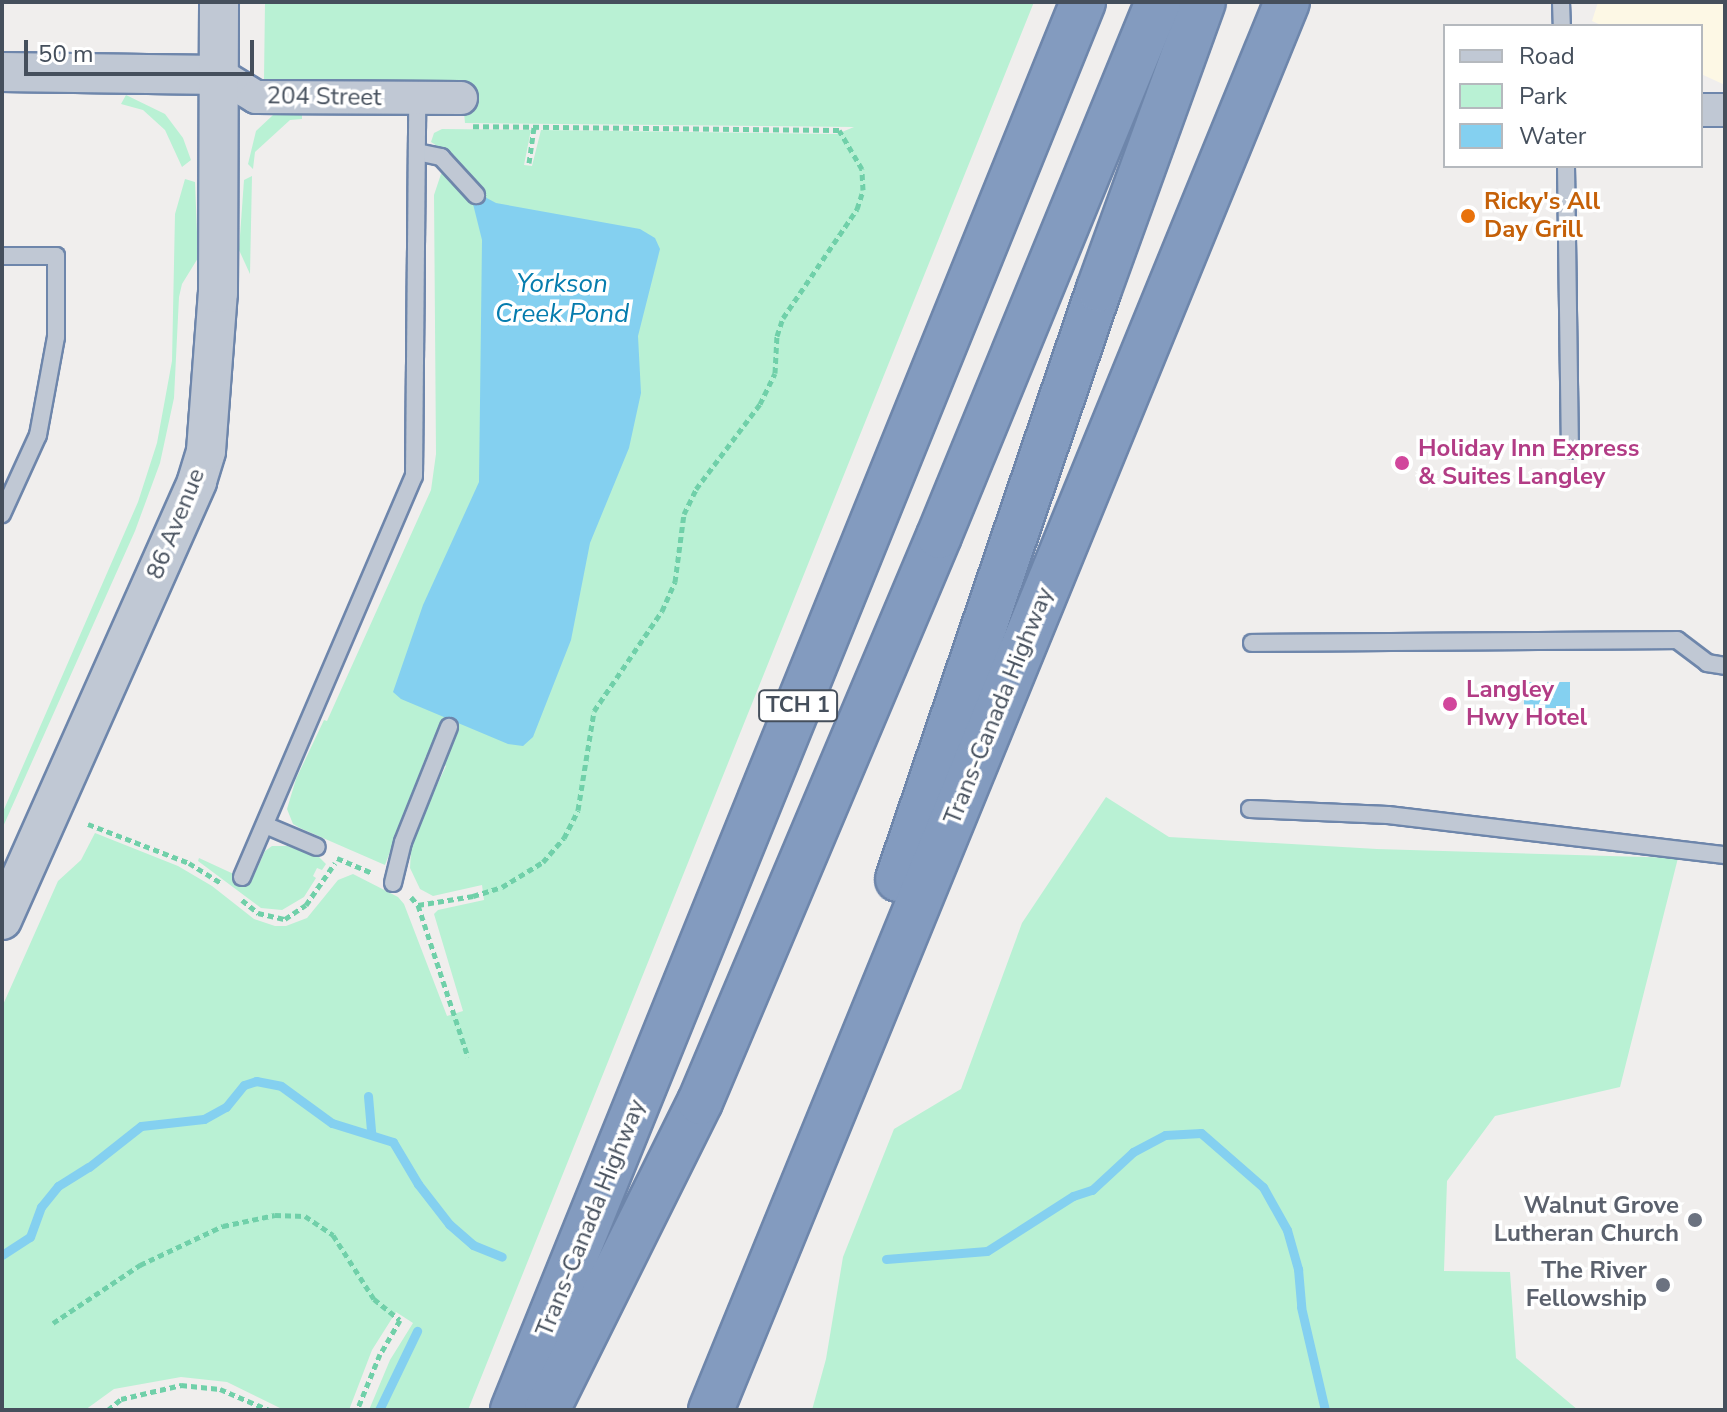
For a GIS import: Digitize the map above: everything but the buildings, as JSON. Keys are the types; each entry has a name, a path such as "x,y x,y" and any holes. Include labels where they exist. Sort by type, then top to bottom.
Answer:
{"highway":[{"name":"Trans-Canada Highway","path":"513,1410 1083,2"},
{"path":"547,1410 700,1102 945,521 1158,2"},
{"path":"755,1302 1099,289 1203,2"},
{"name":"Trans-Canada Highway","path":"711,1410 1287,2"}],"street":[{"name":"86 Avenue","path":"2,920 191,495 206,451 218,293 219,2"},
{"path":"2,72 220,75"},
{"name":"204 Street","path":"220,75 256,97 417,99 462,112"},
{"path":"1703,110 1725,110"}],"lane":[{"path":"1561,2 1562,24"},
{"path":"242,877 414,476 417,99"},
{"path":"417,152 441,157 476,195"},
{"path":"1566,168 1570,450"},
{"path":"2,256 56,256 56,337 38,435 2,514"},
{"path":"1252,643 1677,640 1707,663 1725,666"},
{"path":"393,883 403,842 449,727"},
{"path":"1250,809 1388,815 1725,855"},
{"path":"265,825 317,847"}],"path":[{"path":"462,112 534,127 839,130 854,150 862,169 863,190 857,209 783,318 777,336 775,373 760,404 696,489 684,514 677,572 662,611 594,711 578,810 564,838 543,862 502,887 473,896 418,905 468,1057"},
{"path":"529,163 534,127"},
{"path":"53,1323 140,1265 223,1226 275,1215 305,1216 333,1235 374,1299 400,1320 380,1354 357,1410"},
{"path":"108,1410 121,1399 181,1385 220,1389 269,1410"}],"shaded area":[{"path":"1598,2 1725,2 1725,85 1703,75 1703,24 1599,24 1592,21"}],"green space":[{"path":"265,2 1034,2 468,1410 369,1410 390,1360 413,1323 396,1312 372,1350 349,1410 284,1410 227,1382 181,1377 114,1389 85,1410 2,1410 2,1007 58,881 81,860 95,833 178,866 212,886 254,919 275,926 286,926 307,918 338,880 353,874 398,897 404,904 447,1016 463,1011 434,914 438,910 484,900 482,885 433,896 420,889 410,868 411,850 421,819 446,766 426,756 385,865 293,824 287,809 296,779 324,720 327,721 431,490 436,454 434,195 441,174 446,172 470,201 484,192 457,159 431,142 434,133 442,129 531,130 524,165 532,166 541,130 837,134 854,127 465,123 464,113 264,79"},
{"path":"126,95 165,114 183,138 191,160 182,167 165,130 143,110 121,104"},
{"path":"282,111 302,111 302,119 290,120 255,152 253,169 248,164 256,131"},
{"path":"252,176 250,274 239,250 244,180"},
{"path":"185,179 195,182 198,258 182,284 179,297 174,398 160,463 135,531 2,829 2,814 138,502 157,443 172,361 175,214"},
{"path":"1106,797 1169,837 1377,849 1678,858 1620,1087 1495,1116 1447,1181 1444,1271 1510,1272 1516,1358 1578,1410 812,1410 826,1359 843,1257 894,1129 961,1089 1022,923"},
{"path":"272,846 288,846 319,857 326,864 322,870 317,868 313,876 316,878 304,897 282,910 261,908 198,861 199,858 251,882 265,851"}],"water":[{"name":"Yorkson Creek Pond","path":"481,195 496,203 640,229 655,238 660,249 638,336 641,393 629,448 590,543 571,640 533,737 523,746 508,744 401,699 393,692 423,605 479,482 482,240 472,200"},
{"path":"1524,682 1570,682 1570,708 1524,708"}],"waterway":[{"path":"2,1255 30,1237 41,1207 58,1186 89,1167 141,1126 204,1119 226,1107 244,1085 256,1081 281,1086 332,1123 393,1142 418,1184 449,1224 473,1245 502,1257"},
{"path":"368,1096 371,1133"},
{"path":"886,1259 987,1251 1073,1196 1092,1190 1133,1152 1165,1135 1201,1133 1263,1187 1287,1230 1298,1269 1301,1307 1325,1410"},
{"path":"379,1410 417,1331"}],"place":[{"name":"Ricky's All Day Grill","path":"1468,216"},
{"name":"Holiday Inn Express & Suites Langley","path":"1402,463"},
{"name":"Langley Hwy Hotel","path":"1450,704"},
{"name":"Walnut Grove Lutheran Church","path":"1695,1220"},
{"name":"The River Fellowship","path":"1663,1285"}]}
